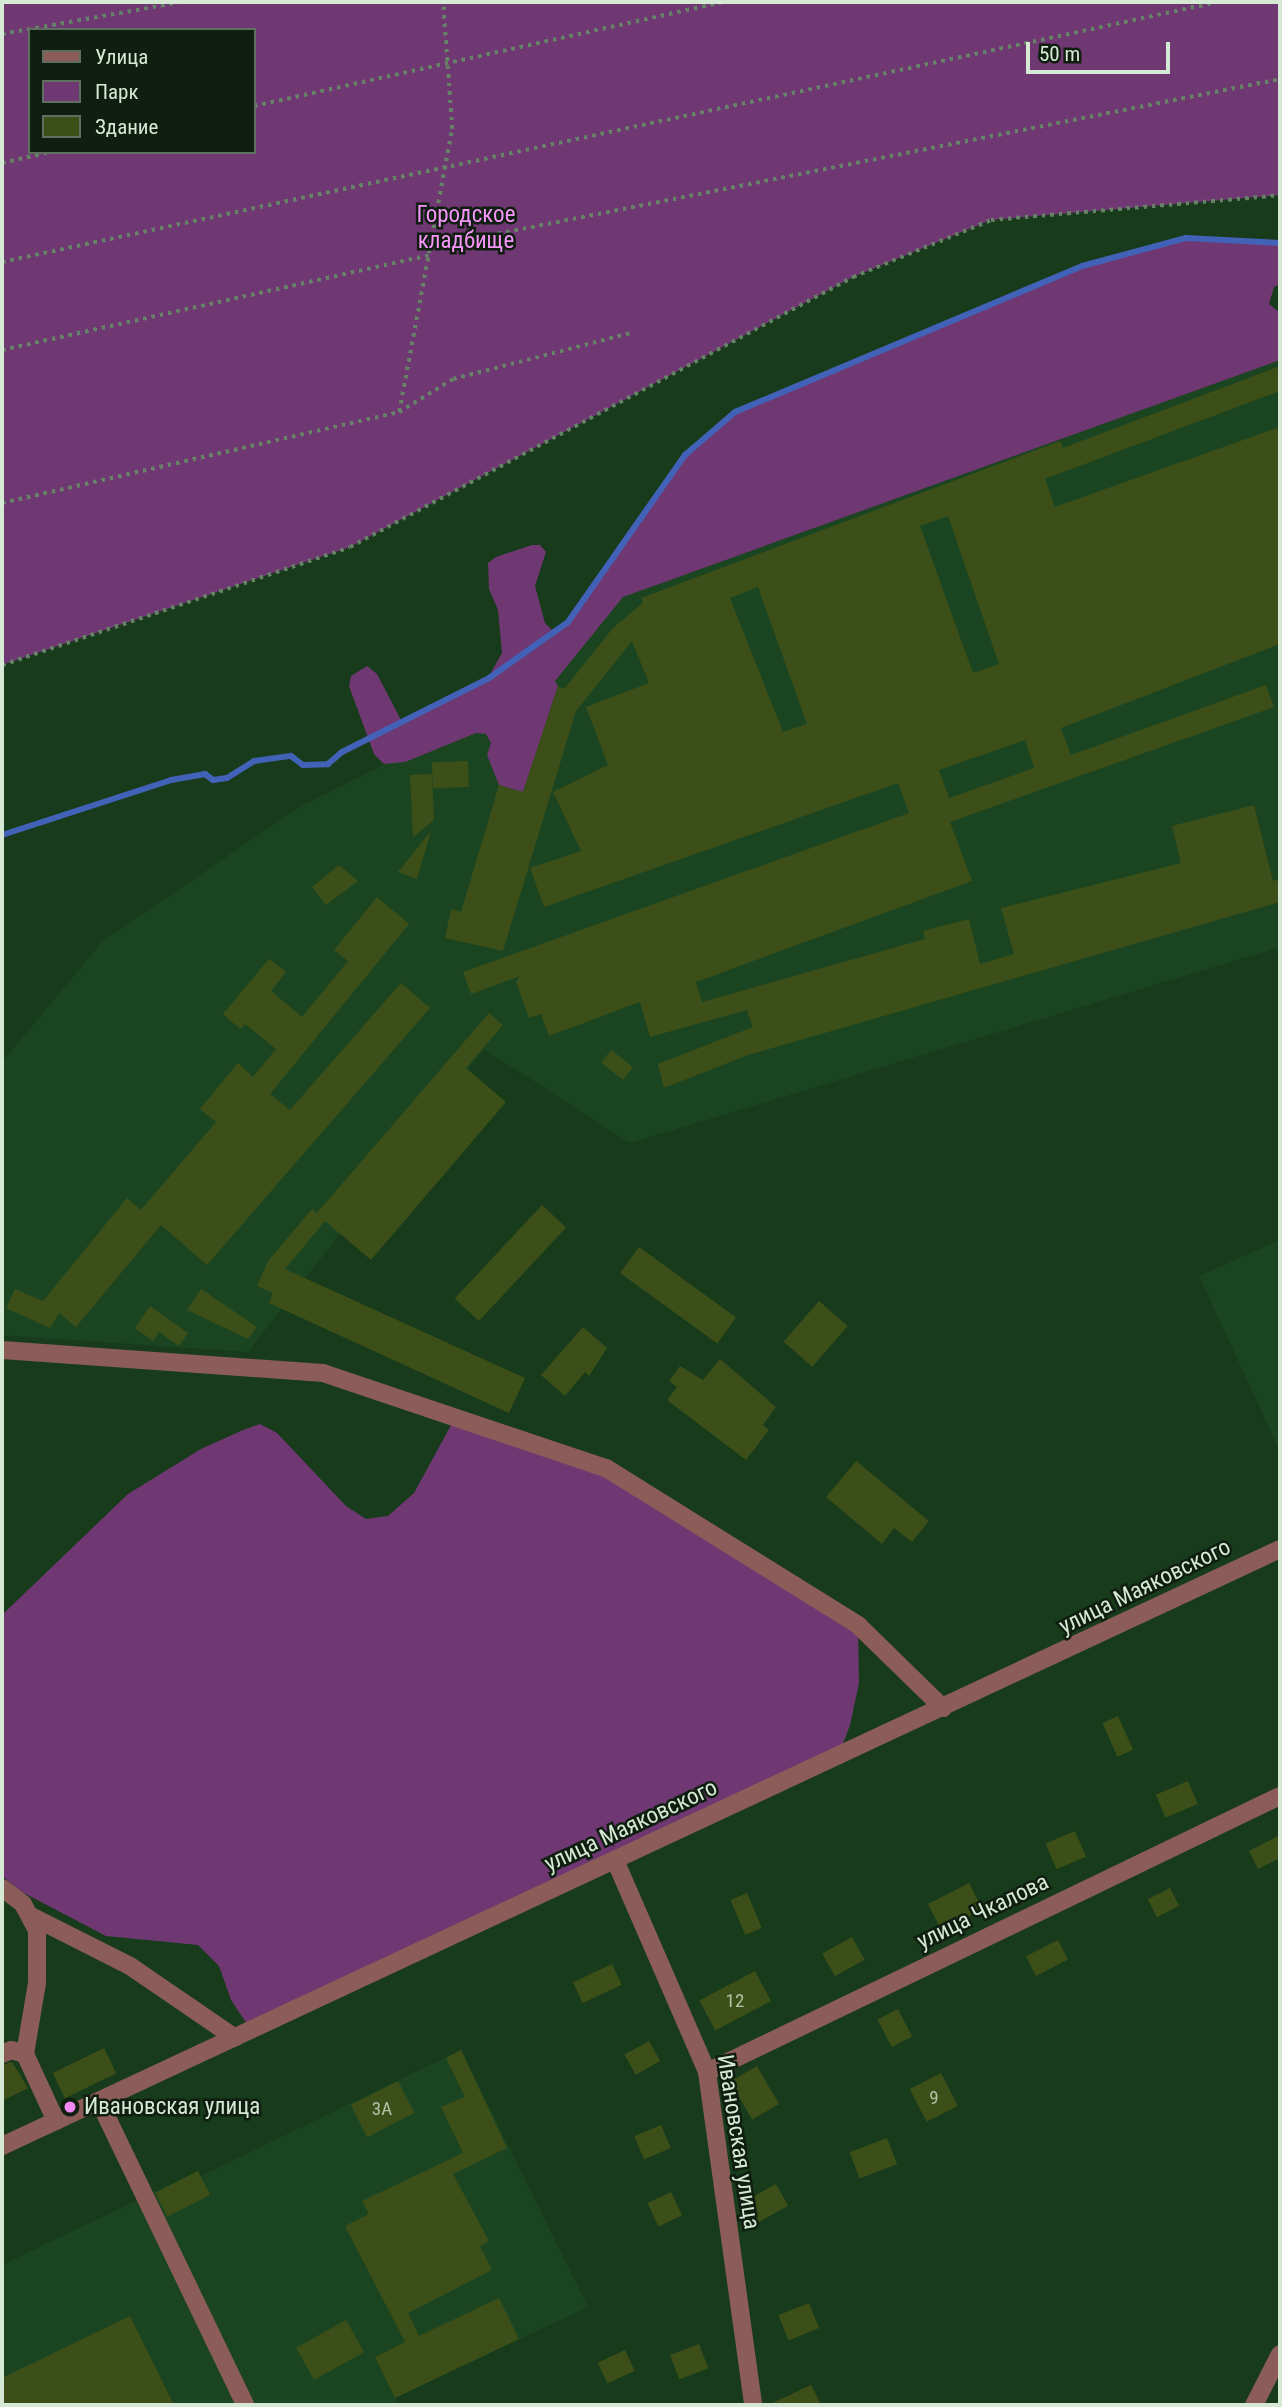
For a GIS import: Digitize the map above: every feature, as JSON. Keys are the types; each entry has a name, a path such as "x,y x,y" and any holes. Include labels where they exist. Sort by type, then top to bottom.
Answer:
{"street":[{"path":"2,1350 323,1373 606,1468 858,1625 943,1708"},
{"name":"улица Маяковского","path":"2,2146 1280,1549"},
{"name":"улица Чкалова","path":"706,2072 1280,1796"},
{"name":"Ивановская улица","path":"615,1860 706,2072 753,2405"},
{"path":"2,1888 33,1917 130,1966 235,2038"},
{"path":"33,1917 40,1953 25,2054 56,2121"},
{"path":"2,2054 10,2050 25,2054"},
{"path":"99,2101 245,2405"},
{"path":"1254,2405 1280,2354"}],"path":[{"path":"36,28 182,2"},
{"path":"399,412 452,129 443,2"},
{"path":"256,106 722,2"},
{"path":"2,262 1218,2"},
{"path":"2,34 28,29"},
{"path":"431,247 1280,79"},
{"path":"2,163 41,154"},
{"path":"2,665 350,547 853,276 991,220 1280,195"},
{"path":"2,350 429,255"},
{"path":"2,503 399,412 453,379 631,333"}],"shaded area":[{"path":"1280,360 1280,947 630,1143 484,1049 248,1352 2,1335 2,1062 103,941 301,806 541,686 623,597"},
{"path":"1280,1240 1280,1451 1199,1276"},
{"path":"461,2050 588,2307 395,2398 398,2405 2,2405 2,2265 198,2171 201,2176"}],"green space":[{"name":"Городское кладбище","path":"2,2 1280,2 1280,195 991,220 853,277 350,547 2,665"},
{"path":"1186,238 1280,243 1280,284 1274,287 1269,304 1280,313 1280,360 623,597 555,681 558,686 523,792 499,785 487,755 491,743 486,734 476,733 405,762 384,764 374,754 349,686 351,676 367,666 377,674 403,724 488,678 502,653 498,610 489,589 488,563 496,557 532,545 540,545 546,552 535,586 545,623 554,632 568,622 685,455 735,412 1082,266"},
{"path":"455,1418 606,1468 858,1625 859,1683 850,1725 838,1757 251,2030 231,2000 219,1966 198,1945 106,1936 22,1892 2,1876 2,1615 128,1494 201,1449 243,1430 260,1424 277,1433 346,1506 366,1519 388,1516 414,1493"}],"building":[{"path":"1280,366 1280,391 1045,479 1055,507 1280,427 1280,644 1061,728 1071,755 1266,685 1274,707 950,822 972,881 696,982 702,1002 925,939 923,931 969,919 980,964 1014,954 1001,908 1181,863 1172,826 1254,805 1273,881 1280,879 1280,902 748,1055 664,1088 658,1064 753,1027 747,1010 650,1037 640,1002 549,1036 541,1014 529,1018 516,982 520,976 471,994 463,972 909,813 898,783 544,907 530,868 581,851 553,792 608,765 586,707 649,683 632,641 576,711 503,951 445,938 451,909 461,912 499,785 523,792 558,686 564,689 613,628 643,603 641,598 1060,441 1063,448","holes":["948,516 999,664 973,673 920,526","758,587 807,724 783,732 730,598","1025,740 1034,768 949,798 939,770"]},
{"path":"468,761 469,787 433,788 432,762"},
{"path":"432,774 434,820 413,837 410,775"},
{"path":"431,831 417,879 398,872"},
{"path":"339,865 358,881 326,905 312,887"},
{"path":"377,897 409,924 270,1094 290,1110 401,983 430,1008 207,1265 161,1225 76,1327 59,1313 50,1328 6,1308 15,1289 43,1301 127,1198 141,1210 216,1122 200,1109 238,1063 253,1077 276,1049 245,1024 240,1029 223,1014 269,959 286,972 271,991 302,1017 348,961 334,950"},
{"path":"489,1013 503,1025 466,1068 506,1102 371,1260 325,1221 285,1269 525,1378 509,1413 269,1303 273,1293 257,1286 268,1261 312,1209 317,1213"},
{"path":"611,1050 633,1067 623,1080 601,1063"},
{"path":"542,1205 566,1228 479,1321 455,1299"},
{"path":"639,1247 736,1318 717,1343 620,1273"},
{"path":"201,1289 257,1327 248,1339 187,1310"},
{"path":"819,1301 848,1326 812,1367 784,1342"},
{"path":"150,1306 188,1333 179,1346 159,1332 153,1341 135,1328"},
{"path":"583,1327 607,1348 589,1376 585,1372 565,1396 541,1375"},
{"path":"720,1359 776,1407 763,1425 769,1430 746,1460 667,1400 677,1387 669,1381 680,1366 703,1380"},
{"path":"856,1461 929,1521 912,1542 894,1528 882,1544 826,1497"},
{"path":"1118,1716 1133,1750 1118,1757 1102,1723"},
{"path":"1188,1781 1198,1804 1166,1818 1156,1795"},
{"path":"1075,1831 1086,1857 1056,1869 1046,1844"},
{"path":"1280,1835 1280,1858 1258,1869 1249,1851"},
{"path":"969,1883 983,1910 942,1931 928,1904"},
{"path":"1170,1888 1179,1906 1157,1917 1148,1899"},
{"path":"747,1893 762,1928 745,1935 730,1900"},
{"path":"852,1937 865,1960 835,1976 822,1953"},
{"path":"1058,1940 1068,1960 1036,1976 1026,1956"},
{"path":"612,1964 622,1985 583,2003 573,1982"},
{"path":"755,1971 771,2001 715,2031 699,2001"},
{"path":"898,2009 912,2037 892,2047 878,2019"},
{"path":"649,2041 660,2061 636,2075 625,2055"},
{"path":"104,2048 116,2073 65,2098 53,2073"},
{"path":"461,2050 507,2148 453,2174 489,2241 480,2246 492,2270 408,2313 419,2336 499,2298 519,2339 395,2398 375,2357 405,2342 345,2226 369,2214 362,2201 463,2153 441,2107 465,2097 446,2058"},
{"path":"12,2062 28,2088 2,2101 2,2065"},
{"path":"757,2066 779,2104 752,2120 730,2082"},
{"path":"941,2073 958,2106 927,2122 910,2089"},
{"path":"398,2081 414,2113 367,2137 351,2105"},
{"path":"661,2125 671,2148 644,2159 634,2136"},
{"path":"887,2138 897,2164 860,2178 850,2152"},
{"path":"198,2171 210,2195 167,2217 155,2193"},
{"path":"776,2184 788,2206 756,2224 744,2202"},
{"path":"671,2192 682,2216 658,2227 647,2203"},
{"path":"809,2303 819,2328 789,2340 778,2315"},
{"path":"130,2316 174,2405 2,2405 2,2378"},
{"path":"346,2320 364,2352 314,2380 296,2348"},
{"path":"699,2344 708,2368 679,2379 670,2355"},
{"path":"625,2350 635,2371 608,2384 598,2363"},
{"path":"811,2385 821,2405 768,2405"}],"waterway":[{"path":"2,835 171,780 205,774 213,780 227,778 254,761 291,756 303,765 328,764 342,752 489,678 568,622 685,455 735,412 1082,266 1186,238 1280,243"}],"place":[{"name":"Ивановская улица","path":"70,2107"}]}
